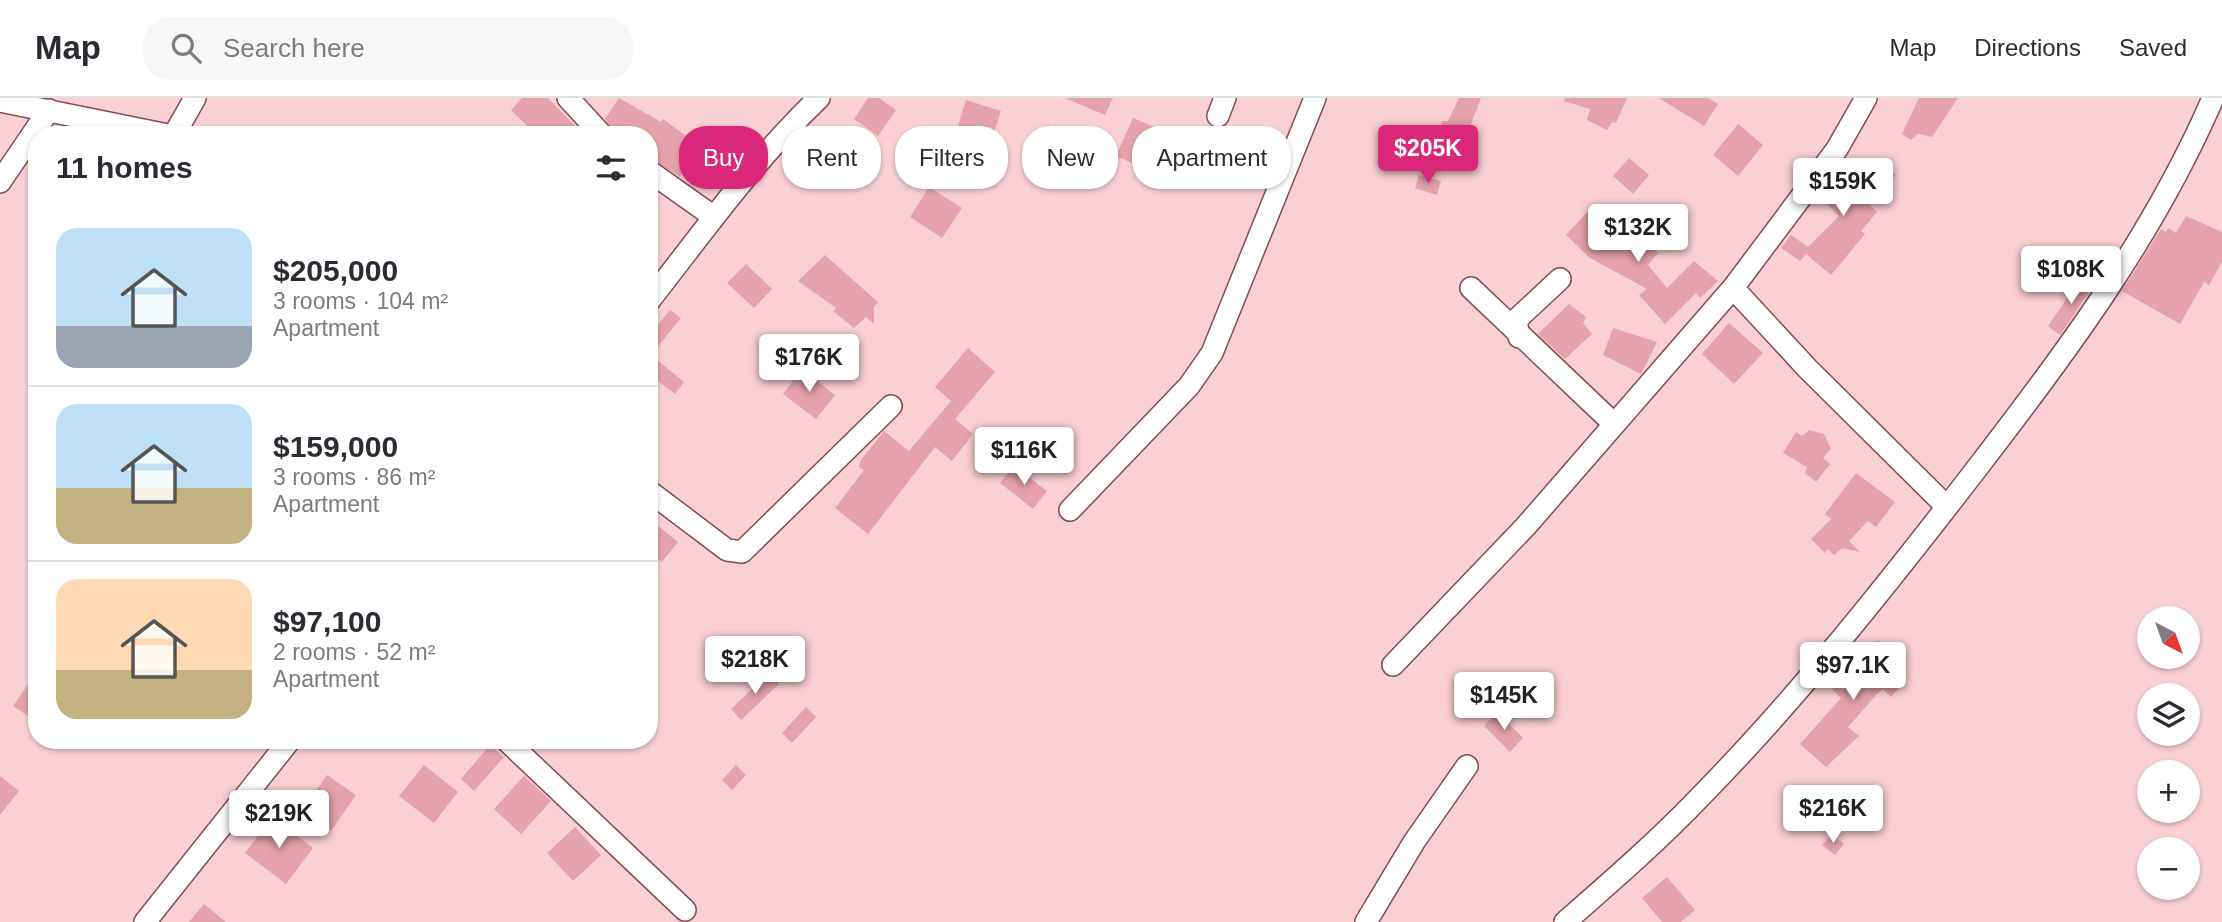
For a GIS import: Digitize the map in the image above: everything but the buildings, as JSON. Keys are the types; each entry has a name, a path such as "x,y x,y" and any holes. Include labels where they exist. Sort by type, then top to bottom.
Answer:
{"street":[{"path":"179,126 195,98"},
{"path":"568,98 594,126"},
{"path":"658,290 782,133 819,98"},
{"path":"1070,510 1189,386 1212,353 1315,98"},
{"path":"1393,665 1526,526 1733,288 1837,149 1866,98"},
{"path":"1565,922 1640,856 1702,796 1821,663 1947,507 2059,362 2109,289 2155,216 2213,98"},
{"path":"0,101 124,126"},
{"path":"37,126 48,110"},
{"path":"0,182 28,140"},
{"path":"658,178 714,218"},
{"path":"1519,337 1516,320 1560,279"},
{"path":"1471,288 1519,337 1614,424"},
{"path":"1733,288 1807,368 1947,507"},
{"path":"658,498 727,550 742,552 891,406"},
{"path":"145,922 283,749"},
{"path":"515,749 685,910"},
{"path":"1366,922 1414,842 1467,766"}]}
